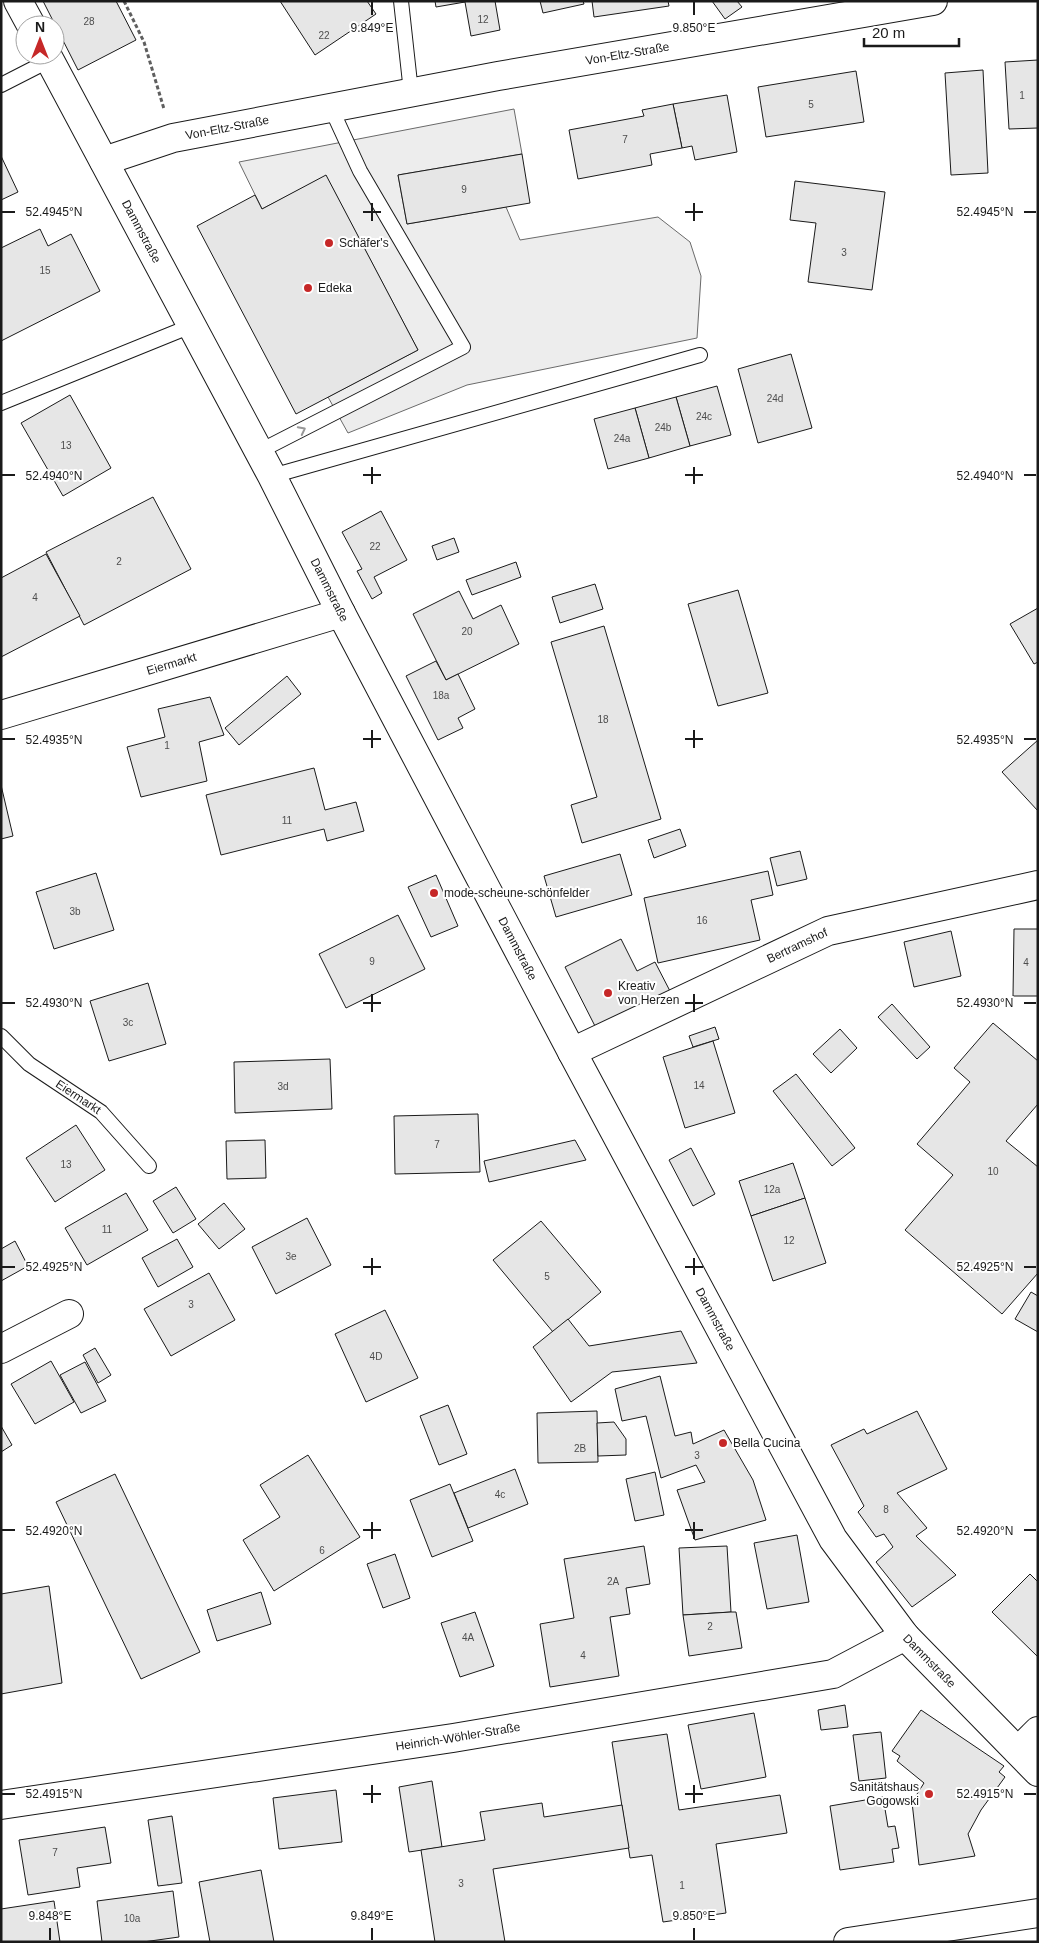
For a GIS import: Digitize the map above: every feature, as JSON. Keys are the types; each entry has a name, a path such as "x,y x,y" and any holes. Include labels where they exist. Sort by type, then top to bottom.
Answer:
{"street":[{"path":"18,1 26,15"},
{"name":"Von-Eltz-Straße","path":"104,161 173,138 411,92 931,1"},
{"name":"Dammstraße","path":"53,65 272,476 341,613 572,1052 833,1539 905,1636 1038,1772"},
{"name":"Eiermarkt","path":"1,714 341,613"},
{"name":"Bertramshof","path":"572,1052 828,931 1038,885"},
{"path":"1,1349 69,1314"},
{"name":"Heinrich-Wöhler-Straße","path":"1,1805 453,1738 833,1674 905,1636"},
{"path":"1018,1751 1038,1731"},
{"path":"851,1942 1038,1912"}],"lane":[{"path":"401,1 411,92"},
{"path":"1,85 37,65"},
{"path":"258,452 463,347 360,171 331,108"},
{"path":"1,403 191,326"},
{"path":"272,476 700,355"},
{"name":"Eiermarkt","path":"1,1036 29,1064 101,1112 148,1166"}],"path":[{"path":"124,1 144,42 173,138"}],"shaded area":[{"path":"514,109 522,154 398,175 407,224 506,207 520,240 658,217 690,242 701,276 697,338 467,385 348,433 328,397 418,350 326,176 262,209 239,162"}],"building":[{"path":"43,1 116,1 136,40 78,70 65,44 65,15 50,15"},
{"path":"280,1 367,1 376,14 315,55"},
{"path":"435,1 495,1 500,30 471,36 465,2 436,7"},
{"path":"540,1 583,1 584,4 543,13"},
{"path":"592,1 668,1 669,6 594,17"},
{"path":"712,1 737,1 742,7 725,19"},
{"path":"1038,60 1038,128 1009,129 1005,62"},
{"path":"983,70 988,173 951,175 945,73"},
{"path":"856,71 864,122 766,137 758,87"},
{"path":"727,95 737,152 695,160 692,146 682,148 673,104"},
{"path":"673,104 682,148 650,154 652,165 578,179 569,130 644,116 642,110"},
{"path":"522,154 530,203 407,224 398,175"},
{"path":"1,156 18,192 1,200"},
{"name":"Edeka","path":"326,175 418,350 296,414 197,226 255,195 262,209"},
{"path":"795,181 885,192 872,290 808,282 816,223 790,220"},
{"path":"40,229 48,246 71,234 100,291 1,341 1,248"},
{"path":"791,354 812,428 758,443 738,369"},
{"path":"717,386 731,435 690,446 676,397"},
{"path":"70,395 111,468 63,496 21,423"},
{"path":"676,397 690,446 649,458 635,408"},
{"path":"635,408 649,458 608,469 594,419"},
{"path":"153,497 191,569 84,625 46,552"},
{"path":"381,511 407,560 374,577 382,593 372,599 357,571 362,569 342,532"},
{"path":"454,538 459,552 437,560 432,546"},
{"path":"46,554 80,616 1,657 1,578"},
{"path":"516,562 521,577 472,595 466,580"},
{"path":"595,584 603,609 560,623 552,597"},
{"path":"738,590 768,693 718,706 688,604"},
{"path":"459,591 473,619 501,605 519,644 446,680 413,614"},
{"path":"1038,608 1038,662 1034,664 1010,624"},
{"path":"604,626 661,819 582,843 571,805 597,797 551,642"},
{"path":"436,661 446,680 458,674 475,709 458,718 463,728 438,740 406,676"},
{"path":"287,676 301,694 239,745 225,728"},
{"path":"210,697 224,735 199,742 207,781 141,797 127,747 165,737 158,709"},
{"path":"1038,740 1038,811 1002,772"},
{"path":"314,768 325,810 356,802 364,831 327,841 324,829 221,855 206,795"},
{"path":"1,785 13,836 1,839"},
{"path":"680,829 686,846 654,858 648,840"},
{"path":"800,851 807,879 777,886 770,858"},
{"path":"620,854 632,895 556,917 544,876"},
{"path":"768,871 773,895 751,900 760,940 658,963 644,898"},
{"path":"96,873 114,930 54,949 36,892"},
{"path":"436,875 458,926 431,937 408,887"},
{"path":"398,915 425,969 346,1008 319,954"},
{"path":"1014,929 1038,929 1038,996 1013,996"},
{"path":"951,931 961,976 914,987 904,942"},
{"path":"621,939 637,971 655,962 671,993 597,1030 565,967"},
{"path":"148,983 166,1044 109,1061 90,1001"},
{"path":"892,1004 930,1047 917,1059 878,1017"},
{"path":"993,1023 1038,1061 1038,1104 1006,1141 1038,1167 1038,1273 1002,1314 905,1230 953,1175 917,1144 970,1082 954,1068"},
{"path":"715,1027 719,1039 693,1047 689,1036"},
{"path":"840,1029 857,1048 831,1073 813,1054"},
{"path":"713,1041 735,1113 685,1128 663,1057"},
{"path":"330,1059 332,1109 235,1113 234,1062"},
{"path":"796,1074 855,1148 832,1166 773,1091"},
{"path":"478,1114 480,1172 395,1174 394,1116"},
{"path":"76,1125 105,1170 55,1202 26,1158"},
{"path":"265,1140 266,1178 227,1179 226,1141"},
{"path":"575,1140 586,1160 489,1182 484,1161"},
{"path":"691,1148 715,1194 693,1206 669,1160"},
{"path":"793,1163 805,1198 751,1216 739,1181"},
{"path":"176,1187 196,1219 173,1233 153,1201"},
{"path":"126,1193 148,1230 87,1265 65,1228"},
{"path":"805,1198 826,1263 773,1281 751,1216"},
{"path":"224,1203 245,1229 219,1249 198,1224"},
{"path":"307,1218 331,1265 276,1294 252,1247"},
{"path":"541,1221 601,1292 553,1332 493,1260"},
{"path":"177,1239 193,1267 158,1287 142,1258"},
{"path":"15,1241 28,1266 1,1281 1,1249"},
{"path":"209,1273 235,1320 171,1356 144,1309"},
{"path":"1031,1292 1038,1296 1038,1332 1015,1319"},
{"path":"385,1310 418,1378 366,1402 335,1334"},
{"path":"568,1319 589,1346 681,1331 697,1363 612,1372 571,1402 533,1347"},
{"path":"95,1348 111,1375 98,1383 83,1355"},
{"path":"51,1361 74,1402 35,1424 11,1384"},
{"path":"85,1362 106,1401 81,1413 60,1375"},
{"path":"660,1376 675,1436 691,1432 693,1444 724,1430 753,1480 766,1520 695,1540 677,1490 705,1482 696,1465 661,1478 646,1416 622,1421 615,1389"},
{"path":"448,1405 467,1454 439,1465 420,1416"},
{"path":"597,1411 598,1462 538,1463 537,1413"},
{"path":"917,1411 947,1469 897,1493 927,1528 916,1536 956,1575 912,1607 876,1562 893,1547 884,1534 876,1537 858,1512 864,1506 831,1445 864,1429 867,1434"},
{"path":"614,1422 626,1439 626,1455 598,1456 597,1423"},
{"path":"1,1426 12,1445 1,1452"},
{"path":"308,1455 360,1537 274,1591 243,1540 280,1517 260,1485"},
{"path":"515,1469 528,1504 468,1528 454,1493"},
{"path":"655,1472 664,1515 635,1521 626,1479"},
{"path":"115,1474 200,1652 141,1679 56,1502"},
{"path":"450,1484 473,1541 432,1557 410,1500"},
{"path":"797,1535 809,1602 767,1609 754,1543"},
{"path":"644,1546 650,1584 626,1588 630,1614 610,1617 619,1676 550,1687 540,1624 574,1618 564,1559"},
{"path":"727,1546 731,1612 683,1615 679,1548"},
{"path":"395,1554 410,1598 383,1608 367,1564"},
{"path":"1030,1574 1038,1582 1038,1657 992,1612"},
{"path":"49,1586 62,1683 1,1694 1,1594"},
{"path":"261,1592 271,1624 217,1641 207,1610"},
{"path":"475,1612 494,1666 460,1677 441,1623"},
{"path":"736,1612 742,1648 689,1656 683,1615"},
{"path":"845,1705 848,1727 821,1730 818,1710"},
{"path":"921,1710 1004,1766 999,1772 1005,1777 981,1810 968,1834 975,1856 919,1865 912,1802 924,1783 897,1761 900,1756 892,1751"},
{"path":"754,1713 766,1777 701,1789 688,1725"},
{"path":"881,1732 886,1778 859,1781 853,1735"},
{"path":"667,1734 679,1810 780,1795 787,1833 716,1844 726,1913 663,1922 652,1855 630,1858 612,1742"},
{"path":"432,1781 442,1847 409,1852 399,1787"},
{"path":"336,1790 342,1842 279,1849 273,1798"},
{"path":"883,1797 888,1827 895,1826 899,1848 892,1849 894,1862 840,1870 830,1806"},
{"path":"542,1803 544,1817 622,1805 629,1848 493,1869 505,1942 435,1942 421,1850 485,1840 480,1812"},
{"path":"172,1816 182,1883 158,1886 148,1820"},
{"path":"105,1827 111,1863 77,1868 80,1887 28,1895 19,1840"},
{"path":"261,1870 274,1942 210,1942 199,1882"},
{"path":"173,1891 179,1937 143,1942 102,1942 97,1901"},
{"path":"54,1901 60,1942 1,1942 1,1909"}],"place":[{"name":"Schäfer's","path":"329,243"},
{"name":"Edeka","path":"308,288"},
{"name":"mode-scheune-schönfelder","path":"434,893"},
{"name":"Kreativ von Herzen","path":"608,993"},
{"name":"Bella Cucina","path":"723,1443"},
{"name":"Sanitätshaus Gogowski","path":"929,1794"}]}
